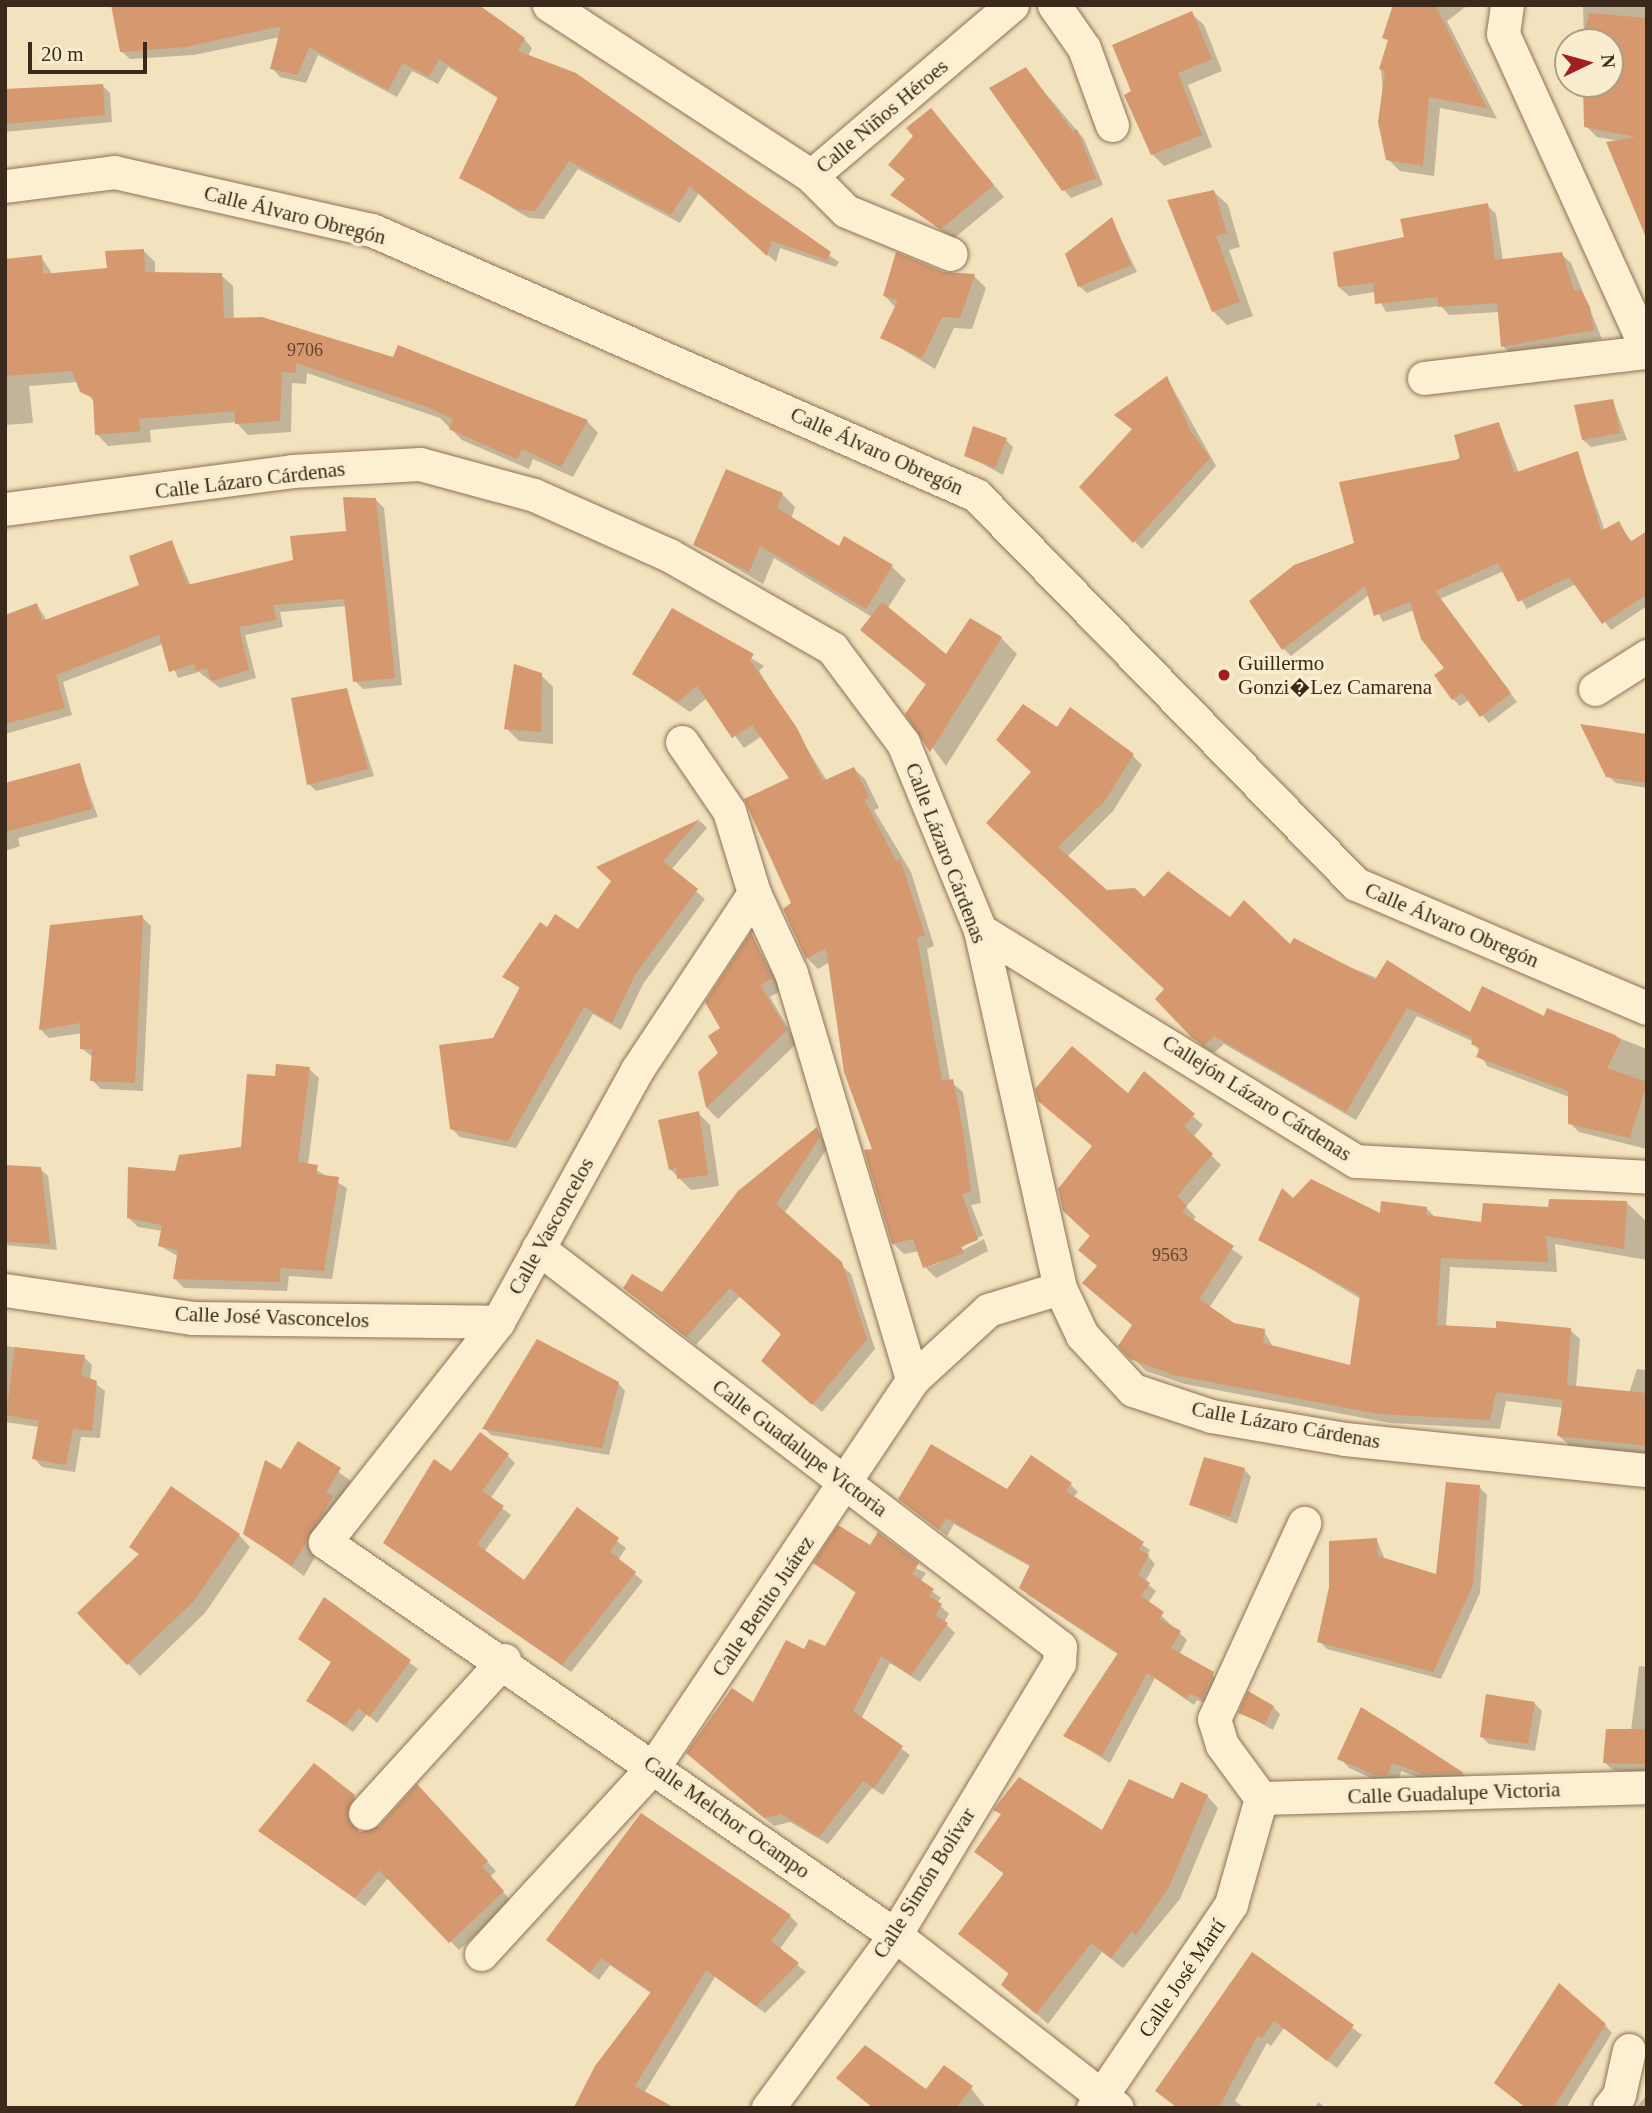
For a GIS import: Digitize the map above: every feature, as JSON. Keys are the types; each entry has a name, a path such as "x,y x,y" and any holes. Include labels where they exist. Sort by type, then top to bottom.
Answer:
{"street":[{"path":"549,5 811,176"},
{"name":"Calle Niños Héroes","path":"951,254 846,211 811,176 1012,5"},
{"path":"1054,5 1084,48 1112,125"},
{"path":"1424,378 1647,351 1503,34 1507,5"},
{"name":"Calle Álvaro Obregón","path":"5,186 114,172 372,230 976,495 1356,884 1647,1008"},
{"name":"Calle Lázaro Cárdenas","path":"8,513 292,471 420,464 534,495 669,555 832,648 902,743 980,930 1060,1288 1082,1335 1133,1390 1212,1416 1345,1439 1647,1470"},
{"path":"1595,689 1647,656"},
{"path":"682,742 729,810 754,893 791,973 912,1380"},
{"name":"Calle Vasconcelos","path":"325,1542 498,1322 637,1070 754,893"},
{"name":"Callejón Lázaro Cárdenas","path":"980,930 1356,1161 1647,1177"},
{"name":"Calle Guadalupe Victoria","path":"538,1248 1060,1647"},
{"name":"Calle Benito Juárez","path":"481,1954 654,1766 845,1485 912,1380 988,1310 1060,1288"},
{"name":"Calle José Vasconcelos","path":"5,1290 192,1318 498,1322"},
{"path":"1261,1798 1222,1745 1214,1719 1304,1523"},
{"name":"Calle Melchor Ocampo","path":"325,1542 504,1660 895,1935 1103,2104"},
{"name":"Calle Simón Bolívar","path":"768,2108 895,1935 1059,1663 1060,1647"},
{"path":"365,1813 504,1660"},
{"name":"Calle Guadalupe Victoria","path":"1261,1798 1647,1787"},
{"name":"Calle José Martí","path":"1103,2104 1231,1904 1261,1798"},
{"path":"1609,2108 1619,2095 1629,2050"}],"building":[{"path":"111,5 479,5 525,38 518,51 576,73 831,252 827,260 772,241 767,256 690,186 671,215 569,161 535,211 519,210 459,178 498,97 439,59 429,77 403,63 388,90 309,47 298,75 270,69 281,26 185,47 120,52"},
{"path":"1393,5 1435,5 1487,108 1429,97 1423,166 1386,160 1378,122 1385,71 1379,69 1388,40 1382,38"},
{"path":"1192,11 1212,59 1178,73 1202,135 1151,155 1124,95 1131,91 1112,45"},
{"path":"1589,13 1647,18 1647,240 1606,142 1636,137 1584,127 1583,98 1624,98 1624,28 1585,28"},
{"path":"1026,67 1073,132 1077,129 1096,178 1062,191 989,88"},
{"path":"103,84 105,115 5,124 5,89"},
{"path":"931,108 994,185 941,229 890,195 905,179 888,165 913,136 906,128"},
{"path":"1214,190 1227,233 1216,236 1240,302 1212,312 1167,200"},
{"path":"1488,203 1495,260 1562,252 1574,291 1581,290 1590,307 1594,330 1501,347 1497,303 1438,307 1438,297 1375,304 1373,283 1338,287 1333,252 1404,237 1400,219"},
{"path":"1112,217 1131,265 1078,287 1065,254"},
{"path":"144,249 145,272 222,273 224,318 262,317 393,357 398,345 588,420 561,467 522,449 517,459 449,429 453,419 427,407 296,363 296,373 282,372 280,421 235,424 235,411 139,419 140,431 95,435 93,398 80,392 72,371 5,376 5,259 42,255 43,274 107,268 105,251"},
{"path":"896,252 944,272 975,274 960,318 942,317 922,358 880,338 898,300 883,296"},
{"path":"1167,376 1190,430 1210,458 1133,543 1079,487 1132,429 1114,415"},
{"path":"1613,399 1620,433 1582,440 1574,405"},
{"path":"1499,422 1514,473 1578,451 1601,531 1619,521 1630,542 1647,531 1647,594 1602,624 1569,577 1518,602 1498,563 1435,591 1511,693 1480,717 1462,693 1452,700 1434,675 1444,668 1421,639 1410,602 1374,616 1365,586 1282,650 1249,601 1294,565 1354,543 1339,482 1460,459 1454,435"},
{"path":"973,426 1007,438 995,468 964,456"},
{"path":"726,469 783,493 777,508 839,546 844,536 893,565 866,609 760,546 749,572 693,545"},
{"path":"343,497 376,498 395,678 353,682 344,599 273,605 276,620 239,627 249,670 211,681 207,668 196,671 194,664 169,672 159,635 56,675 65,708 5,724 5,615 37,603 42,621 139,585 129,556 172,540 187,585 293,560 290,536 346,531"},
{"path":"882,602 946,654 970,618 1002,637 930,752 905,714 926,684 860,630"},
{"path":"672,608 754,654 750,660 797,728 823,781 854,767 869,797 864,799 896,861 900,859 925,935 917,938 942,1081 953,1079 963,1131 971,1192 962,1194 978,1240 961,1246 964,1253 923,1268 913,1239 892,1244 864,1150 872,1149 844,1072 826,948 806,959 783,909 791,903 744,799 789,778 752,725 732,738 697,686 678,702 632,674"},
{"path":"514,664 542,673 541,732 504,729"},
{"path":"347,688 368,769 307,785 291,698"},
{"path":"1023,704 1057,727 1070,707 1134,754 1104,802 1058,847 1107,890 1135,888 1144,897 1168,871 1230,917 1244,900 1290,944 1294,938 1375,980 1387,960 1470,1012 1482,986 1544,1016 1547,1008 1615,1035 1621,1040 1607,1068 1647,1082 1630,1138 1568,1124 1568,1091 1476,1057 1480,1048 1471,1044 1473,1038 1407,1008 1346,1112 1214,1036 1204,1045 1192,1038 1155,999 1164,989 986,823 1031,772 996,740"},
{"path":"1580,724 1647,734 1647,783 1606,777"},
{"path":"80,763 92,809 5,832 5,783"},
{"path":"700,819 663,861 698,889 635,975 612,1023 584,1007 508,1141 450,1129 439,1045 493,1038 520,987 502,977 540,922 547,927 555,914 578,929 611,881 596,867"},
{"path":"143,915 135,1083 90,1081 92,1049 80,1049 80,1023 39,1030 50,925"},
{"path":"751,932 772,978 760,985 787,1030 706,1108 698,1072 718,1053 708,1036 720,1028 705,1002"},
{"path":"1072,1046 1128,1093 1144,1071 1195,1114 1184,1126 1213,1154 1177,1196 1187,1206 1182,1212 1234,1246 1199,1299 1234,1323 1265,1329 1263,1343 1350,1365 1360,1295 1258,1240 1282,1188 1293,1198 1311,1179 1380,1213 1381,1201 1427,1207 1426,1215 1481,1222 1483,1203 1548,1207 1549,1199 1627,1201 1624,1249 1546,1236 1548,1262 1441,1258 1437,1325 1496,1328 1496,1321 1571,1328 1567,1385 1647,1393 1647,1446 1557,1436 1563,1400 1496,1392 1490,1420 1379,1414 1174,1375 1130,1359 1118,1346 1132,1325 1082,1283 1097,1266 1078,1250 1090,1236 1063,1211 1058,1189 1092,1146 1038,1101 1035,1089"},
{"path":"276,1064 310,1067 298,1162 318,1165 316,1174 339,1177 324,1271 281,1268 279,1282 173,1279 178,1250 158,1246 162,1225 127,1218 128,1167 175,1171 179,1155 241,1147 247,1074 275,1076"},
{"path":"699,1111 708,1175 677,1179 676,1168 669,1170 658,1120"},
{"path":"817,1127 820,1137 776,1204 842,1262 867,1339 812,1405 761,1361 781,1334 730,1288 686,1337 623,1288 632,1274 662,1292 738,1191"},
{"path":"5,1165 41,1167 50,1244 5,1242"},
{"path":"537,1339 619,1382 602,1448 482,1429"},
{"path":"15,1347 85,1355 81,1375 97,1381 92,1431 73,1429 66,1465 32,1459 39,1421 6,1415"},
{"path":"480,1432 509,1454 482,1491 504,1506 477,1544 524,1580 577,1507 619,1538 610,1552 636,1572 562,1665 383,1543 434,1459 451,1471"},
{"path":"298,1441 341,1468 326,1492 333,1496 292,1566 243,1534 265,1460 281,1469"},
{"path":"931,1444 1007,1489 1031,1455 1072,1483 1066,1491 1144,1542 1139,1549 1149,1555 1138,1575 1150,1583 1141,1596 1164,1612 1159,1619 1181,1631 1171,1648 1214,1672 1202,1699 1189,1693 1187,1699 1147,1673 1102,1756 1063,1736 1118,1653 1019,1588 1030,1565 946,1518 939,1530 898,1499"},
{"path":"1204,1457 1245,1468 1230,1517 1189,1505"},
{"path":"1446,1482 1480,1485 1473,1585 1433,1672 1317,1642 1329,1587 1329,1541 1377,1538 1378,1556 1436,1574"},
{"path":"171,1486 240,1534 194,1601 127,1665 77,1613 139,1554 129,1547"},
{"path":"838,1525 870,1545 878,1532 919,1563 912,1574 934,1589 929,1596 942,1604 935,1615 948,1623 911,1675 881,1656 853,1711 903,1746 874,1788 863,1781 819,1837 781,1814 764,1818 686,1753 732,1688 753,1702 786,1640 804,1649 809,1639 825,1646 856,1592 813,1563"},
{"path":"324,1597 411,1660 369,1717 359,1708 345,1725 306,1701 331,1662 298,1639"},
{"path":"1248,1691 1274,1706 1265,1724 1238,1713"},
{"path":"1486,1694 1535,1702 1528,1744 1480,1737"},
{"path":"1361,1707 1464,1773 1423,1774 1392,1763 1388,1775 1375,1775 1337,1759"},
{"path":"1606,1729 1647,1729 1647,1764 1603,1763"},
{"path":"314,1763 355,1795 347,1818 360,1832 379,1826 417,1784 488,1861 482,1866 504,1891 449,1943 379,1870 355,1898 258,1831"},
{"path":"1019,1777 1102,1830 1129,1779 1173,1799 1181,1782 1208,1795 1169,1887 1136,1935 1132,1931 1111,1958 1091,1943 1036,2014 1001,1985 1009,1973 958,1934 1004,1873 974,1852 1001,1814 993,1810"},
{"path":"641,1813 791,1915 771,1941 799,1963 756,2006 706,1970 635,2086 675,2108 574,2107 595,2066 651,1992 601,1958 590,1973 546,1940"},
{"path":"1252,1952 1354,2025 1327,2061 1274,2021 1262,2038 1258,2035 1218,2108 1178,2108 1155,2091"},
{"path":"1559,1983 1606,2024 1553,2108 1526,2108 1494,2083"},
{"path":"865,2045 926,2089 944,2065 973,2086 956,2108 873,2108 836,2078"}],"place":[{"name":"Guillermo Gonzi�Lez Camarena","path":"1224,675"}]}
